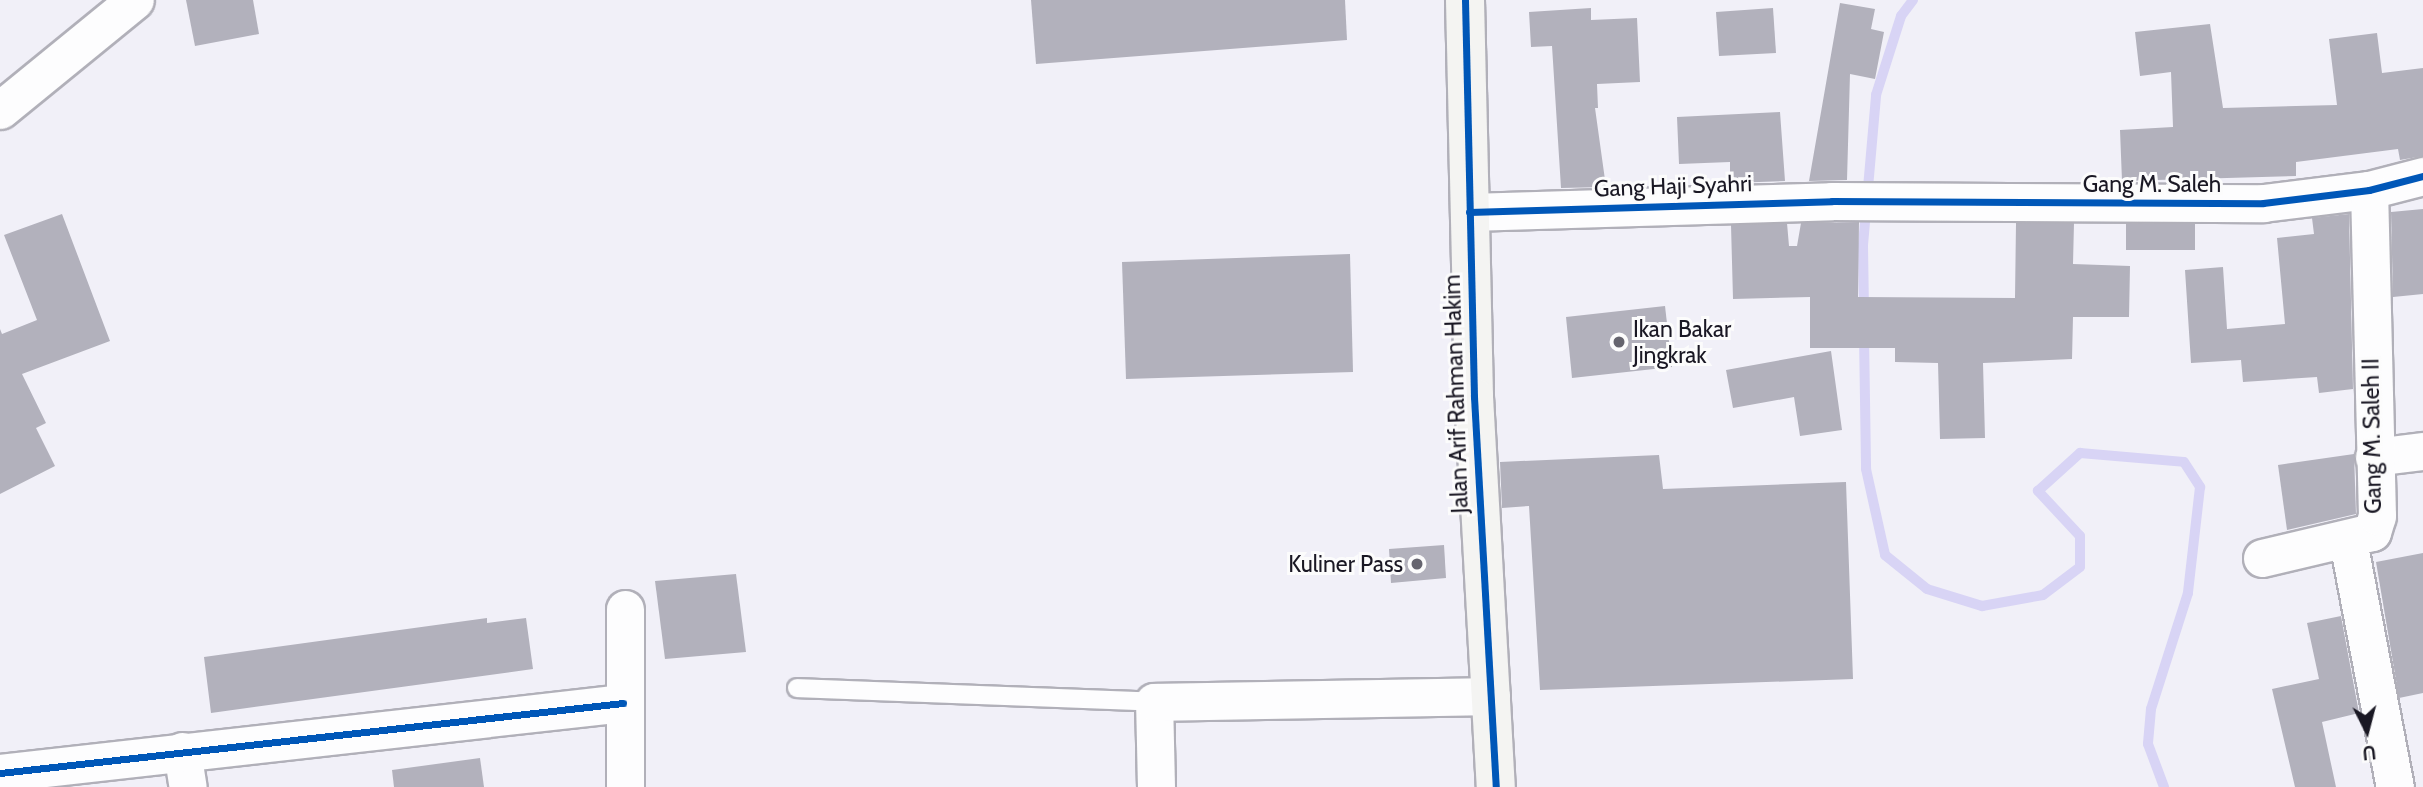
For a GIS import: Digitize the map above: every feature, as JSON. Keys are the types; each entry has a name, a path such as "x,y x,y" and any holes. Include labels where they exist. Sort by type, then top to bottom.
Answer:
{"street":[{"path":"0,110 135,0"},
{"name":"Jalan Arif Rahman Hakim","path":"1465,0 1469,212 1496,787"},
{"name":"Gang M. Saleh","path":"1877,203 2263,203 2369,190 2423,176"},
{"name":"Gang M. Saleh II","path":"2369,190 2377,516 2372,532 2348,541 2395,787"},
{"name":"Gang Haji Syahri","path":"1469,212 1832,201 1877,203"},
{"path":"2374,457 2423,451"},
{"path":"2262,558 2348,541"},
{"path":"625,610 625,787"},
{"path":"1156,787 1154,702 1491,696"},
{"path":"0,773 623,703"},
{"path":"182,751 188,787"}],"lane":[{"path":"797,688 1154,702"}],"building":[{"path":"186,0 253,0 259,34 195,46"},
{"path":"1031,0 1345,0 1347,40 1036,64"},
{"path":"1840,3 1875,9 1871,29 1884,32 1875,79 1850,74 1847,180 1809,181"},
{"path":"1591,8 1591,20 1637,18 1640,82 1597,84 1598,108 1595,108 1606,187 1561,188 1552,46 1531,47 1529,12"},
{"path":"1773,8 1776,53 1719,56 1716,12"},
{"path":"2210,24 2223,108 2337,105 2329,39 2377,33 2382,73 2423,68 2423,156 2400,160 2398,149 2296,162 2296,176 2122,181 2120,130 2173,127 2171,72 2140,76 2135,32"},
{"path":"1780,112 1785,181 1730,183 1730,162 1679,164 1677,117"},
{"path":"2423,209 2423,294 2393,297 2391,212"},
{"path":"62,214 110,341 22,374 46,423 36,428 55,466 0,494 0,329 2,334 37,320 4,235"},
{"path":"2349,214 2353,389 2319,393 2317,377 2243,382 2241,360 2191,363 2185,270 2223,267 2227,329 2285,324 2277,238 2314,234 2312,218"},
{"path":"1859,222 1858,297 2015,298 2016,223 2074,223 2073,264 2130,266 2129,317 2073,317 2072,359 1983,363 1985,438 1940,439 1938,363 1895,362 1895,348 1810,348 1810,297 1733,299 1731,225 1787,223 1789,246 1797,246 1801,223"},
{"path":"2126,223 2195,224 2195,250 2126,250"},
{"path":"1350,254 1353,372 1126,379 1122,262"},
{"name":"Ikan Bakar Jingkrak","path":"1665,306 1672,367 1572,378 1566,317"},
{"path":"1831,351 1842,430 1800,436 1794,397 1733,408 1726,370"},
{"path":"2354,454 2356,514 2287,530 2278,465"},
{"path":"1659,455 1663,489 1846,482 1853,679 1540,690 1529,506 1502,508 1500,462"},
{"name":"Kuliner Pass","path":"1444,545 1446,578 1391,583 1389,549"},
{"path":"2423,553 2423,693 2399,698 2376,562"},
{"path":"736,574 746,652 665,659 655,581"},
{"path":"2341,616 2359,713 2322,722 2336,787 2295,787 2272,689 2319,679 2307,623"},
{"path":"487,618 487,623 526,618 533,669 211,713 204,657"},
{"path":"480,758 484,787 394,787 392,770"}],"waterway":[{"path":"1864,310 1863,245 1876,95 1901,16 1913,0"},
{"path":"1864,336 1866,469 1885,555 1927,589 1982,606 2043,595 2080,567 2080,536 2038,491 2080,453 2184,462 2200,487 2188,593 2151,709 2148,744 2164,787"}],"cycle path":[{"path":"1465,0 1474,397 1496,787"},
{"path":"1469,212 1832,201 2263,203 2369,190 2423,176"},
{"path":"0,773 623,703"}],"place":[{"name":"Ikan Bakar Jingkrak","path":"1619,342"},
{"name":"Kuliner Pass","path":"1417,564"}]}
